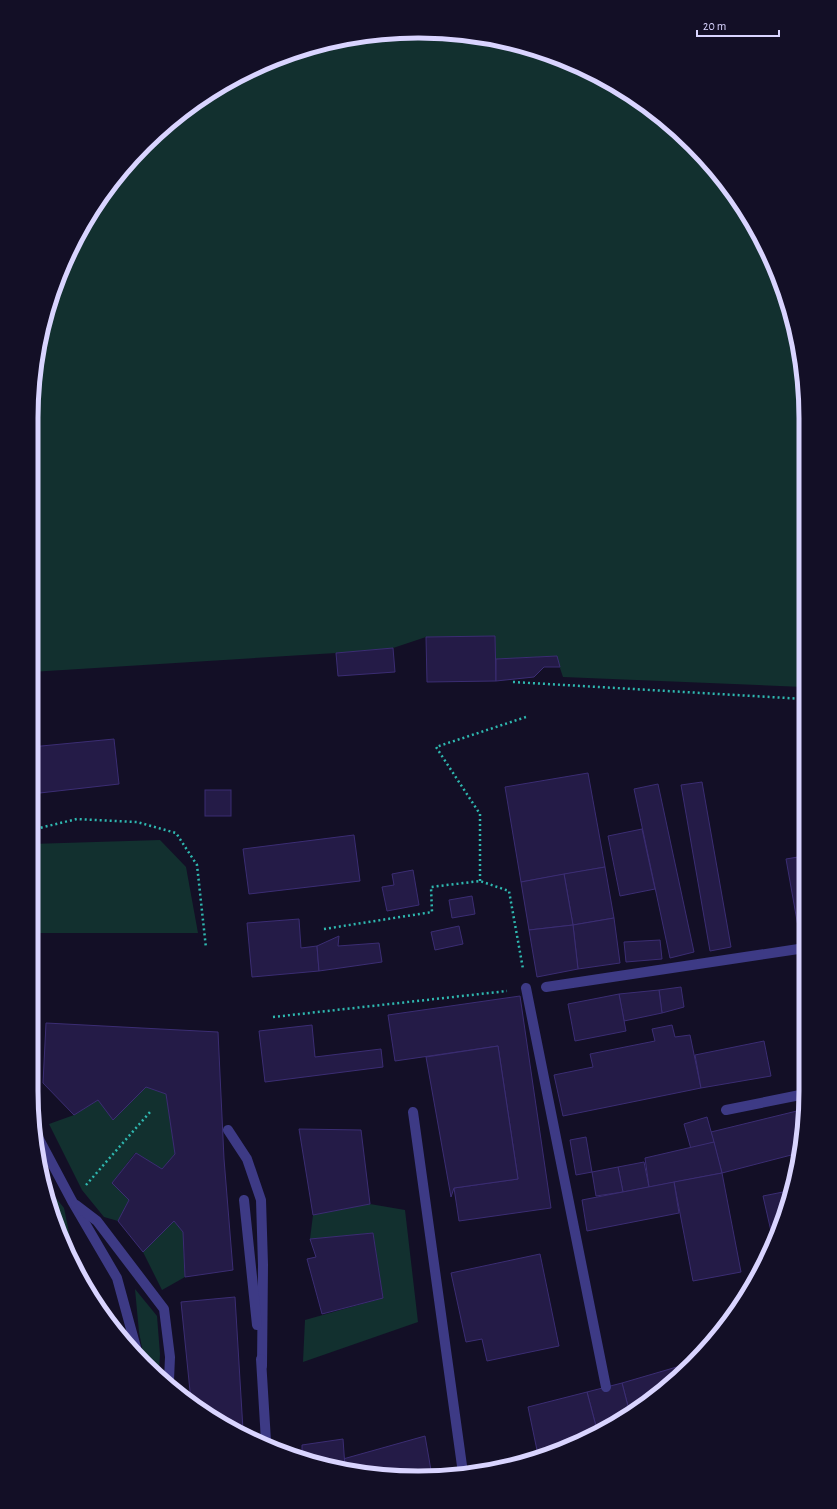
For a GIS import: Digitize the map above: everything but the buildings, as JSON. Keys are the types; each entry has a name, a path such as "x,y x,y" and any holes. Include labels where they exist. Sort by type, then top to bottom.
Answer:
{"lane":[{"path":"546,987 799,949"},
{"path":"526,988 606,1387"},
{"path":"726,1110 799,1095"},
{"path":"413,1112 462,1468"},
{"path":"228,1130 247,1158 261,1200 263,1265 262,1366"},
{"path":"42,1144 72,1201 117,1278 136,1345"},
{"path":"244,1200 262,1366 266,1439"},
{"path":"72,1201 97,1221 164,1308 170,1357 168,1377"}],"path":[{"path":"513,682 799,699"},
{"path":"480,881 480,814 436,747 526,717"},
{"path":"38,828 77,819 137,822 176,834 197,864 206,948"},
{"path":"273,1017 526,988 509,891 480,881 431,887 432,912 324,929"},
{"path":"72,1201 150,1112"}],"green space":[{"path":"418,38 468,41 493,45 541,58 587,77 630,102 669,132 688,149 705,168 735,207 760,250 770,273 779,296 792,344 798,394 799,687 563,677 556,656 496,659 495,636 426,637 393,648 336,653 38,672 39,394 45,344 58,296 77,250 89,228 102,207 132,168 149,149 187,117 207,102 250,77 296,58 320,51 344,45 394,39"},
{"path":"160,840 186,867 198,933 38,933 38,844"},
{"path":"146,1087 166,1094 175,1154 162,1169 135,1153 112,1183 129,1200 118,1221 104,1217 82,1190 49,1124 74,1115 98,1100 113,1119"},
{"path":"52,1194 64,1208 72,1248 58,1213"},
{"path":"370,1204 405,1210 418,1322 303,1362 305,1320 383,1298 373,1233 310,1239 313,1215"},
{"path":"174,1221 183,1232 185,1277 162,1290 143,1252"},
{"path":"135,1289 157,1316 160,1354 159,1369 143,1353 139,1332"}]}
